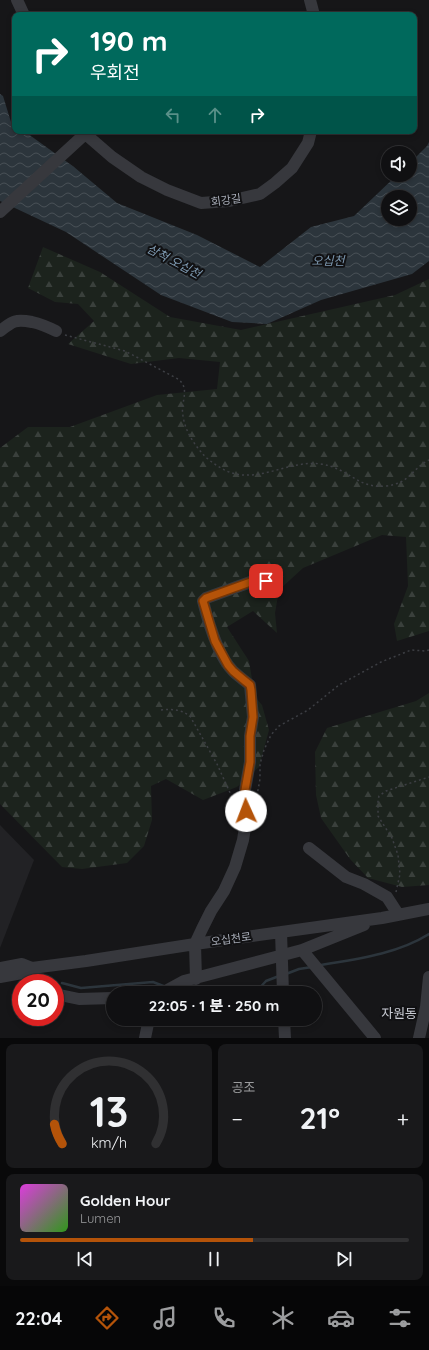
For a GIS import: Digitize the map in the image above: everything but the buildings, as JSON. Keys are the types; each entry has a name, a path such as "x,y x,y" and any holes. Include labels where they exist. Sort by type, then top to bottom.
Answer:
{"street":[{"path":"17,0 23,12"},
{"path":"310,0 313,12"},
{"path":"0,212 83,134"},
{"name":"회강길","path":"85,134 112,157 141,177 167,190 201,203 229,201 260,194 292,168 308,143 310,134"},
{"path":"0,331 12,323 22,320 39,323 56,331"},
{"path":"190,980 196,944 205,923 224,891 235,867 243,840 246,821 245,790 250,762 250,736 253,717 250,685 228,665 215,641 203,601 206,598 256,580 266,581 277,588"},
{"path":"309,848 346,877 364,884 387,897 398,914"},
{"name":"오십천로","path":"0,968 22,964 32,968 86,961 382,918 429,909"},
{"path":"176,986 190,980 302,950 382,918"},
{"path":"281,932 283,986"},
{"path":"302,950 375,1038"},
{"name":"오십천로","path":"24,974 32,968"},
{"name":"오십천로","path":"0,977 12,978"},
{"path":"419,1038 426,1007 429,978"},
{"path":"64,996 79,999 106,998"},
{"path":"145,1038 148,1026"},
{"path":"284,1026 285,1038"}],"path":[{"path":"56,331 125,351 182,382 185,391 182,410 184,423 189,435 203,455 224,470 250,476 298,466 320,464 343,470 364,484 386,486 405,480 422,464 429,460"},
{"path":"255,806 260,780 261,760 264,750 271,735 279,726 308,710 339,685 381,662 411,650 429,650"},
{"path":"161,710 177,710 190,716 217,764 236,808"},
{"path":"390,902 396,892 399,863 392,838 378,816 379,796 386,791 429,777"}],"shaded area":[{"path":"0,825 34,860 0,948"}],"green space":[{"path":"43,247 100,272 170,317 241,330 395,295 429,279 429,631 397,641 394,624 408,586 406,537 382,535 303,568 279,590 275,613 277,633 253,611 227,627 249,661 255,697 262,705 269,730 259,767 237,787 203,800 166,779 151,786 152,820 144,846 127,863 82,869 62,867 0,804 0,448 28,427 70,427 157,395 217,389 220,362 179,358 131,364 68,344 94,321 78,304 55,302 28,288"},
{"path":"429,693 429,885 402,887 368,878 350,859 321,818 316,795 315,752 327,728 416,701"}],"water":[{"name":"오십천","path":"0,94 3,96 12,123 12,134 28,134 74,167 117,203 197,235 260,267 311,227 354,216 381,190 381,226 417,226 417,190 381,190 390,182 417,182 417,156 429,142 429,261 412,274 321,300 267,324 232,322 161,295 66,232 0,201"}],"waterway":[{"path":"321,965 363,958 390,951 417,941 429,934"},
{"path":"286,974 299,969 312,967"},
{"path":"261,986 266,981 279,976"},
{"path":"64,984 81,988 153,982 163,986"}],"district":[{"name":"자원동","path":"399,1013"}],"route":[{"path":"246,811 245,790 250,762 250,736 253,717 250,685 228,665 215,641 203,601 206,598 256,580 266,581"}],"water label":[{"name":"삼척 오십천","path":"174,261"}]}
